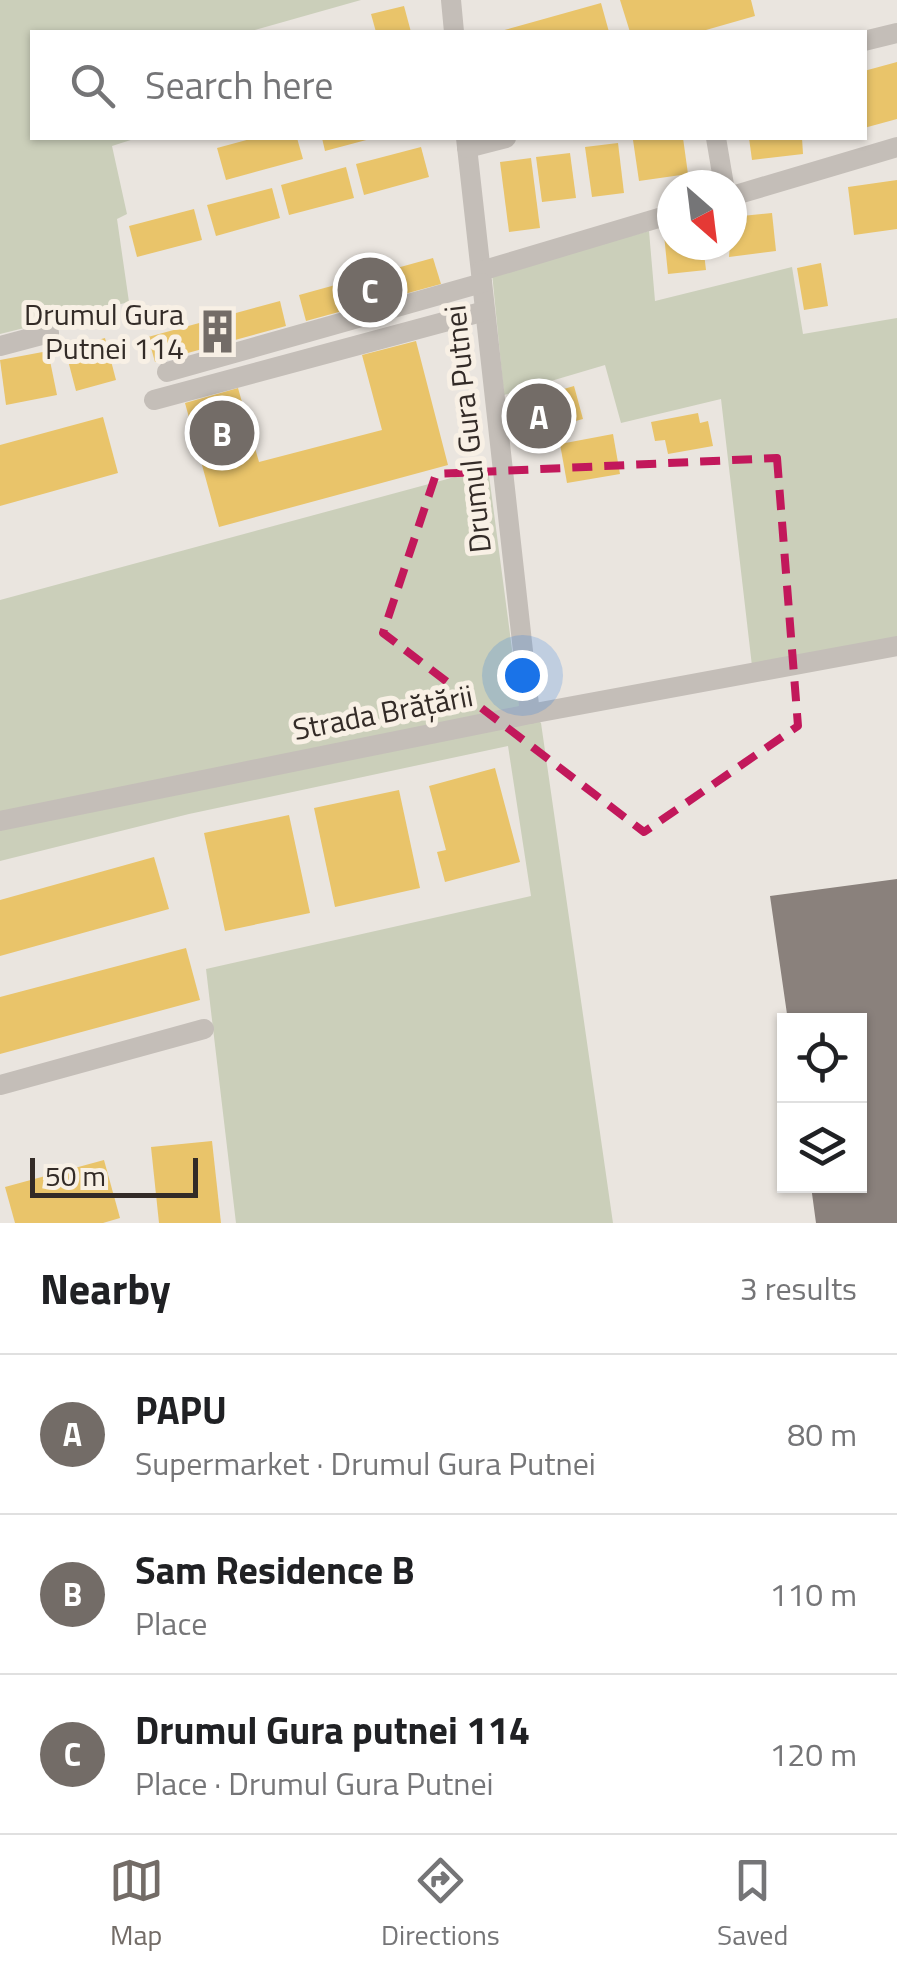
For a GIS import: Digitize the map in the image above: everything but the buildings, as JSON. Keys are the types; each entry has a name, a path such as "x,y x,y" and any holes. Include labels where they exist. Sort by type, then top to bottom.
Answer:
{"street":[{"path":"450,0 454,30"},
{"path":"867,41 897,33"},
{"path":"716,140 721,170"},
{"name":"Drumul Gura Putnei","path":"466,143 530,714"},
{"path":"747,192 897,148"},
{"path":"167,372 482,277 657,219"},
{"path":"154,400 485,311"},
{"path":"0,346 48,333"},
{"name":"Strada Brățării","path":"0,821 530,714 897,646"},
{"path":"0,1085 204,1029"}],"highlighted area":[{"path":"777,458 798,726 644,832 383,633 436,474"}],"green space":[{"path":"0,0 361,0 255,30 30,30 30,140 131,140 112,146 127,214 117,219 129,302 0,334"},
{"path":"649,231 655,301 792,267 803,334 897,318 897,638 752,666 721,399 621,423 605,365 504,395 492,273"},
{"path":"488,468 519,702 541,723 613,1223 236,1223 206,969 531,896 508,746 189,814 0,861 0,600"}],"place":[{"name":"Drumul Gura putnei 114","path":"370,290"},
{"name":"Drumul Gura Putnei 114","path":"217,332"},
{"name":"PAPU","path":"539,416"},
{"name":"Sam Residence B","path":"222,433"}]}
